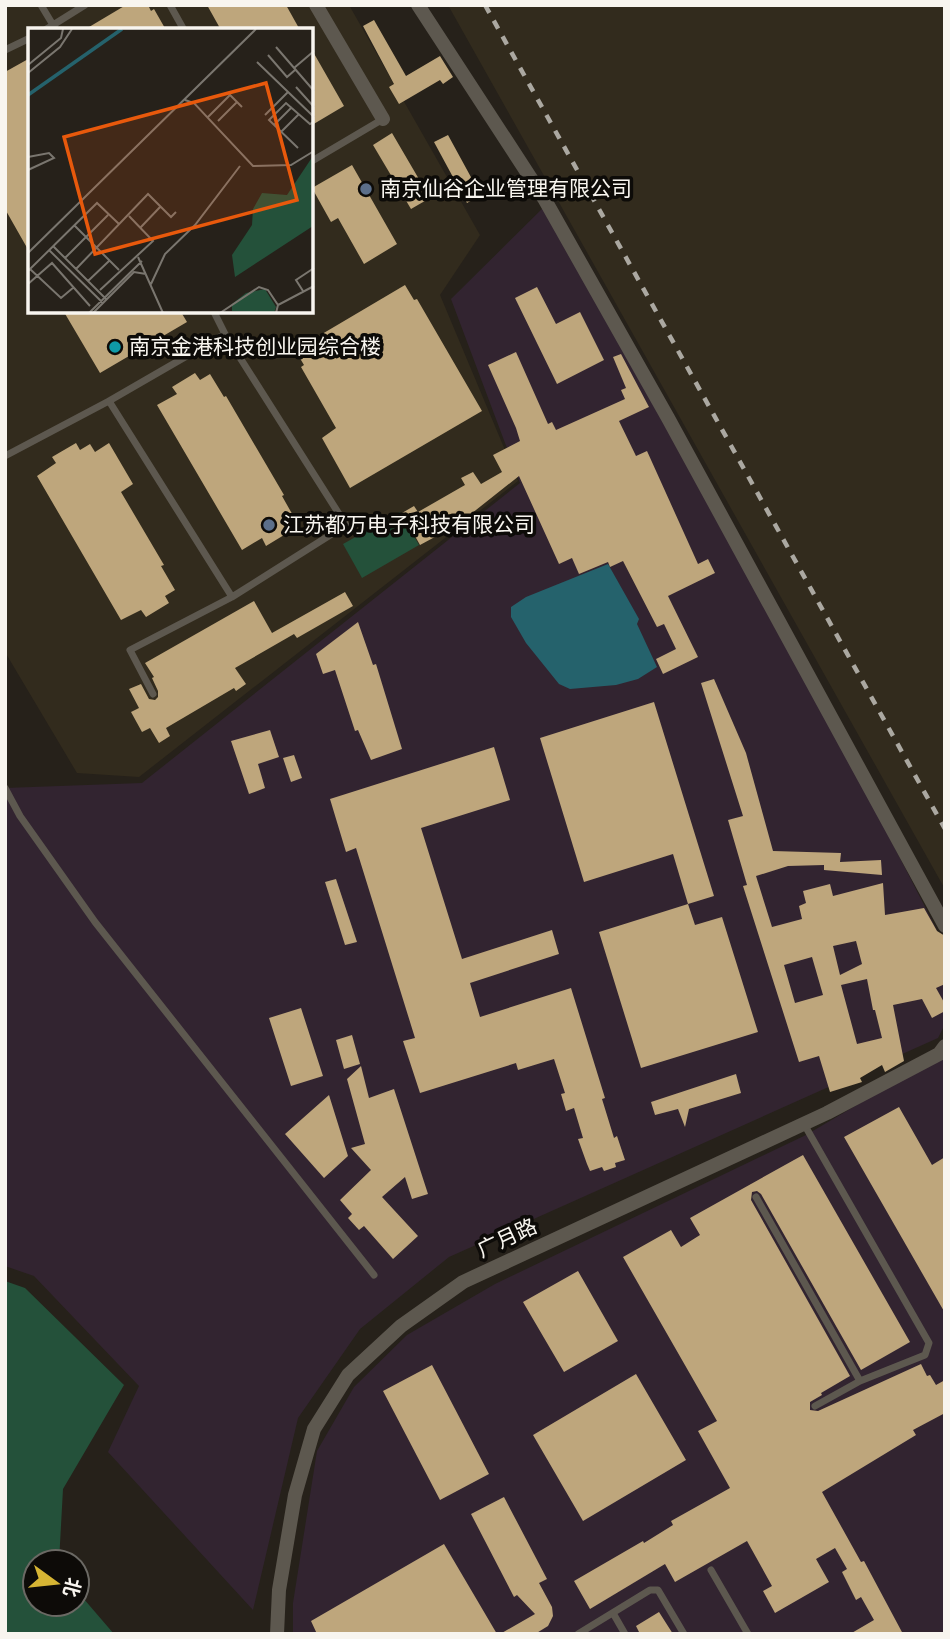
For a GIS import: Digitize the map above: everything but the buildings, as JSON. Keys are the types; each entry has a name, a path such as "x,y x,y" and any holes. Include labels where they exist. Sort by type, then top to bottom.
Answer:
{"street":[{"path":"316,5 383,119"},
{"path":"418,5 545,200 682,443 945,926"},
{"name":"广月路","path":"277,1634 279,1590 295,1495 314,1429 348,1375 401,1326 463,1282 804,1124 939,1054 945,1046"}],"lane":[{"path":"41,5 55,27 85,5"},
{"path":"170,5 183,28"},
{"path":"5,50 28,39"},
{"path":"313,160 383,119"},
{"path":"153,694 130,650 232,597 346,525 225,334 214,313"},
{"path":"5,456 109,401 225,334"},
{"path":"109,401 232,597"},
{"path":"5,788 20,816 95,922 374,1275"},
{"path":"804,1124 929,1343 925,1354 860,1381 815,1406"},
{"path":"756,1197 860,1381"},
{"path":"711,1570 748,1634"},
{"path":"578,1634 650,1590 658,1590 684,1634"},
{"path":"613,1613 625,1634"}],"shaded area":[{"path":"5,5 349,5 480,235 440,295 518,481 139,777 77,773 5,652"},
{"path":"448,5 945,5 945,889"},
{"path":"546,205 810,682 945,946 945,1024 938,1038 449,1257 360,1329 298,1418 253,1610 108,1452 139,1386 34,1276 5,1266 5,788 142,783 520,483 451,299"},
{"path":"945,1053 945,1634 293,1634 293,1603 317,1451 354,1387 407,1335 495,1284 806,1135"}],"green space":[{"path":"400,512 419,545 362,578 343,544"},
{"path":"5,1281 25,1288 124,1385 63,1489 60,1548 21,1548 21,1618 91,1618 91,1607 114,1634 5,1634"}],"water":[{"path":"608,564 639,619 637,624 657,667 638,679 616,685 570,689 559,684 526,643 511,617 511,607 526,597"}],"railway":[{"path":"485,5 945,829"}],"place":[{"name":"南京仙谷企业管理有限公司","path":"366,189"},
{"name":"南京金港科技创业园综合楼","path":"115,347"},
{"name":"江苏都万电子科技有限公司","path":"269,525"}]}
